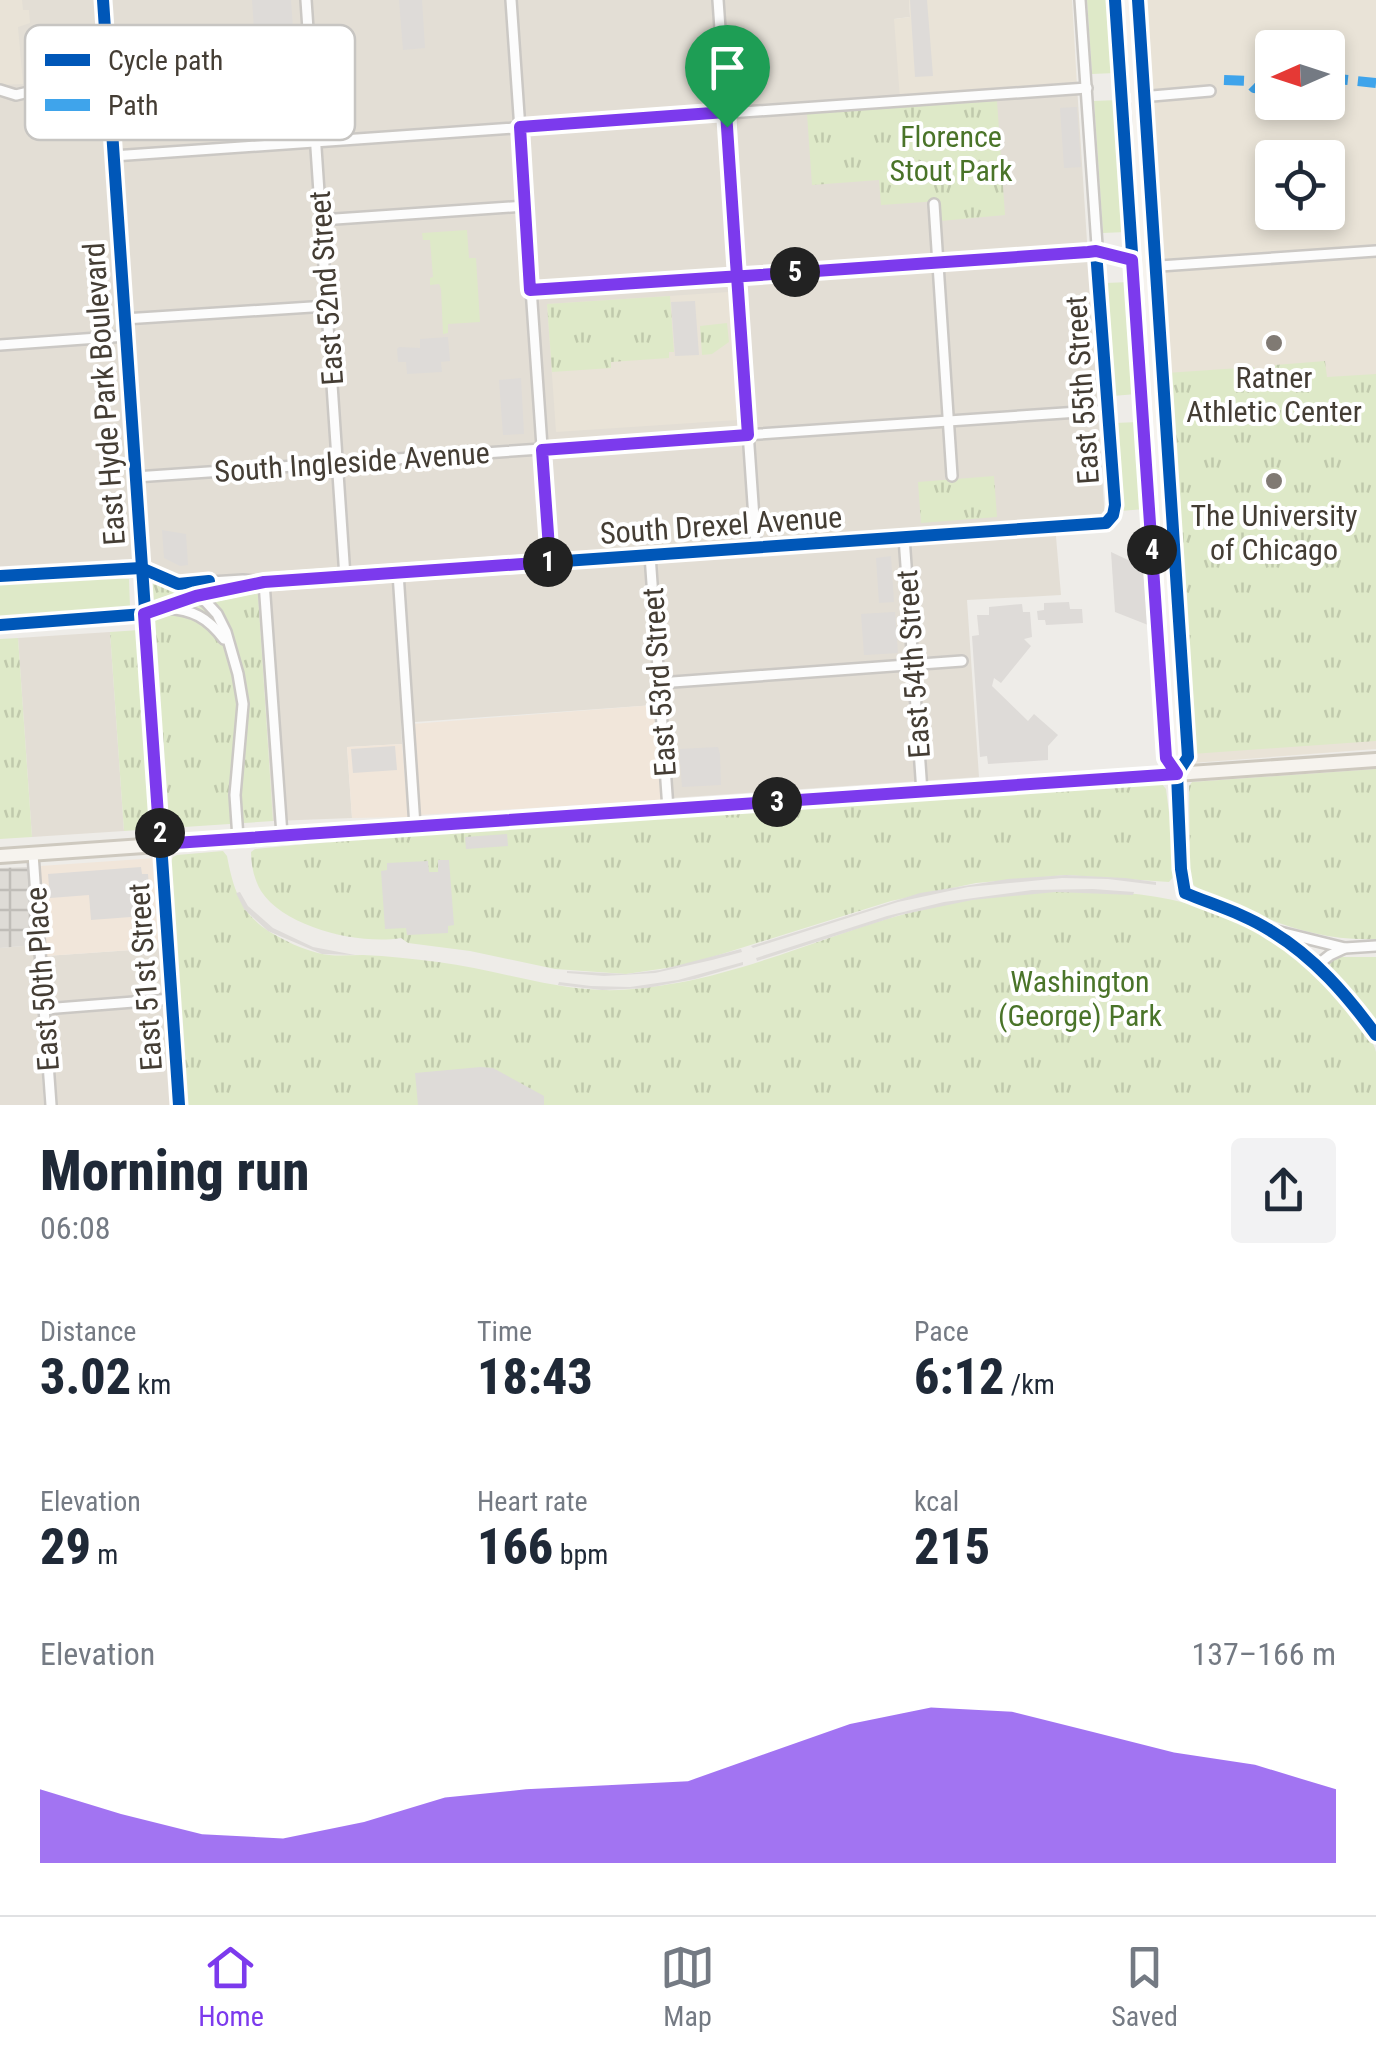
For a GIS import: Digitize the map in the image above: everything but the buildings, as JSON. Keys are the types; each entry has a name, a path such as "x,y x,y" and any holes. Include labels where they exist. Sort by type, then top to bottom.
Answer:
{"main road":[{"name":"East Hyde Park Boulevard","path":"102,0 104,25"},
{"path":"1121,0 1139,127 1136,139 1185,894 1269,929 1297,949 1354,1005 1376,1035"},
{"path":"1130,0 1133,98"},
{"name":"East Hyde Park Boulevard","path":"112,140 160,844"},
{"path":"0,576 141,568"},
{"path":"0,625 144,614"},
{"path":"0,856 1376,760"},
{"name":"East 51st Street","path":"160,844 179,1105"}],"street":[{"name":"East 52nd Street","path":"306,0 308,25"},
{"path":"512,0 550,562"},
{"path":"718,0 756,548"},
{"name":"East 55th Street","path":"1080,0 1115,505 1106,523"},
{"path":"355,139 1086,88"},
{"path":"0,90 25,92"},
{"path":"1133,98 1210,91"},
{"path":"113,156 343,140"},
{"name":"East 52nd Street","path":"316,142 346,576"},
{"path":"934,204 952,476"},
{"path":"321,220 525,206"},
{"path":"530,290 1096,251 1160,266 1376,251"},
{"path":"124,319 327,306"},
{"path":"0,345 126,336"},
{"name":"South Ingleside Avenue","path":"135,477 1108,410"},
{"name":"South Drexel Avenue","path":"144,614 196,596 264,582 1106,523"},
{"name":"East 54th Street","path":"904,537 922,792"},
{"name":"East 53rd Street","path":"650,555 668,809"},
{"name":"South Drexel Avenue","path":"141,568 178,584 264,582"},
{"path":"398,573 415,826"},
{"path":"264,582 282,835"},
{"path":"178,584 217,614 238,674 243,704 235,795 238,838"},
{"name":"South Drexel Avenue","path":"163,608 192,611 222,634 228,645"},
{"path":"659,684 962,660"},
{"name":"East 50th Place","path":"33,854 51,1105"},
{"path":"1269,929 1345,948 1376,946"},
{"path":"1316,966 1345,948"},
{"path":"44,1009 172,999"}],"shaded area":[{"path":"0,0 95,0 97,25 25,25 25,140 105,140 133,559 0,568"},
{"path":"0,0 22,0 23,10 29,10 30,23 18,27 23,84 0,85"},
{"path":"111,0 909,0 910,17 894,19 1077,86 1105,521 1055,525 1061,595 967,600 979,777 672,798 665,705 654,705 401,723 402,744 347,747 352,818 273,821 258,594 191,598 151,582 121,140 355,140 355,25 113,25"},
{"path":"252,0 291,0 293,25 254,25"},
{"path":"399,0 422,0 425,48 403,50"},
{"path":"909,0 1072,0 1077,86 900,99 894,19 910,17"},
{"path":"910,0 927,0 933,76 915,77"},
{"name":"The University of Chicago","path":"1138,0 1376,0 1376,749 1192,763"},
{"path":"1077,107 1081,167 1064,168 1060,108"},
{"path":"729,292 737,420 556,432 547,304"},
{"path":"695,301 699,355 675,356 671,302"},
{"path":"1156,318 1168,484 1165,484"},
{"path":"448,337 450,361 441,362 442,372 407,374 406,362 398,362 399,347 420,348 420,339"},
{"path":"521,378 524,434 503,435 499,380"},
{"path":"162,530 186,534 188,565 180,566 164,558"},
{"path":"1111,552 1143,567 1148,625 1115,612"},
{"path":"891,556 894,602 879,603 876,558"},
{"path":"1069,602 1070,609 1082,609 1083,623 1046,625 1045,620 1038,620 1037,611 1044,610 1044,603"},
{"path":"1022,604 1023,612 1030,612 1032,637 1024,639 1031,646 1001,683 994,678 992,686 1028,721 1034,714 1058,735 1048,746 1048,760 988,764 987,756 980,757 972,636 979,635 977,615 989,615 989,607"},
{"path":"895,612 898,653 864,655 861,614"},
{"path":"110,632 124,831 32,837 18,638"},
{"path":"654,705 661,800 419,815 412,724"},
{"path":"402,744 408,817 352,818 347,747"},
{"path":"395,746 397,770 353,773 351,749"},
{"path":"718,747 721,785 682,787 679,749"},
{"path":"507,834 508,846 466,849 465,837"},
{"path":"156,858 161,948 46,956 40,866"},
{"path":"438,860 449,860 454,925 448,926 448,933 407,935 406,928 385,929 381,871 387,870 387,863 428,861 429,872 438,872"},
{"path":"28,867 34,945 0,948 0,868"},
{"path":"141,867 142,874 148,874 150,896 143,897 144,916 91,920 89,895 50,898 48,874"},
{"path":"1066,875 1125,878 1156,885 1062,878 968,887 898,902 751,946 920,893 1008,879"},
{"path":"1032,890 1134,892 1056,892 972,900 900,915 757,961 756,958 887,916 944,902"},
{"path":"240,892 248,906 273,928 313,947 355,955 322,954 268,931 244,909 236,893"},
{"path":"34,945 44,1105 0,1105 0,948"},
{"path":"161,948 165,996 50,1004 46,956"},
{"path":"741,949 742,952 655,973 567,973 660,970"},
{"path":"743,962 695,979 647,988 602,990 558,985 559,982 630,987 678,980"},
{"path":"166,1004 173,1105 57,1105 50,1012"},
{"path":"493,1068 544,1096 544,1105 418,1105 415,1073"}],"green space":[{"path":"1087,0 1110,0 1115,73 1092,74"},
{"path":"1117,100 1126,232 1103,233 1094,101"},
{"name":"Florence Stout Park","path":"997,101 1005,215 941,221 939,201 881,205 879,180 812,185 807,114"},
{"path":"467,230 469,258 476,258 480,322 448,324 448,333 443,334 441,289 439,284 430,285 430,240 423,240 422,233"},
{"path":"1129,282 1136,394 1113,396 1106,283"},
{"path":"670,296 674,352 669,352 669,358 611,362 611,368 552,372 547,304"},
{"path":"727,323 729,342 712,354 702,355 700,326"},
{"path":"1325,361 1327,377 1376,374 1376,741 1192,754 1166,373 1254,367 1255,372 1275,371 1275,365"},
{"path":"1138,422 1144,509 1121,511 1115,423"},
{"path":"994,476 997,517 921,523 918,482"},
{"path":"129,579 130,606 0,618 0,584"},
{"path":"151,582 191,598 258,594 273,821 124,831 110,632 154,629"},
{"path":"18,638 32,837 0,839 0,639"},
{"name":"Washington (George) Park","path":"1376,769 1376,939 1306,931 1263,917 1192,884 1192,782"},
{"name":"Washington (George) Park","path":"1162,784 1166,789 1173,844 1174,876 1169,882 1066,875 976,883 891,901 687,965 626,974 555,969 408,943 401,938 365,939 325,931 272,904 261,891 251,857 255,849 326,842"},
{"name":"Washington (George) Park","path":"223,851 240,899 252,917 270,932 306,949 329,955 438,962 602,990 706,977 901,915 974,899 1050,891 1165,898 1239,923 1288,953 1319,979 1355,1017 1372,1042 1376,1052 1376,1105 187,1105 170,864 177,855"},
{"path":"1376,957 1376,1021 1329,966 1331,959"}],"marked path":[{"path":"1224,80 1247,81 1255,88"},
{"path":"1345,80 1376,83"}],"cycle path":[{"path":"103,0 105,25"},
{"path":"1115,0 1166,758 1177,774"},
{"path":"1138,0 1188,757 1177,774"},
{"path":"113,140 179,1105"},
{"path":"0,625 144,614 196,596 264,582 1106,523 1115,505 1096,251"},
{"path":"0,576 141,568 178,584 209,581"},
{"path":"1177,774 1185,893 1251,920 1287,941 1329,978 1376,1035"}],"place":[{"name":"Ratner Athletic Center","path":"1274,343"},
{"name":"The University of Chicago","path":"1274,481"}],"route":[{"path":"727,127 726,112 520,127 530,290 737,276 834,270 1096,251 1132,260 1166,758 1177,774 160,844 144,614 179,600 264,582 550,562 542,450 748,435 738,290 737,276 736,262 727,127"}]}
